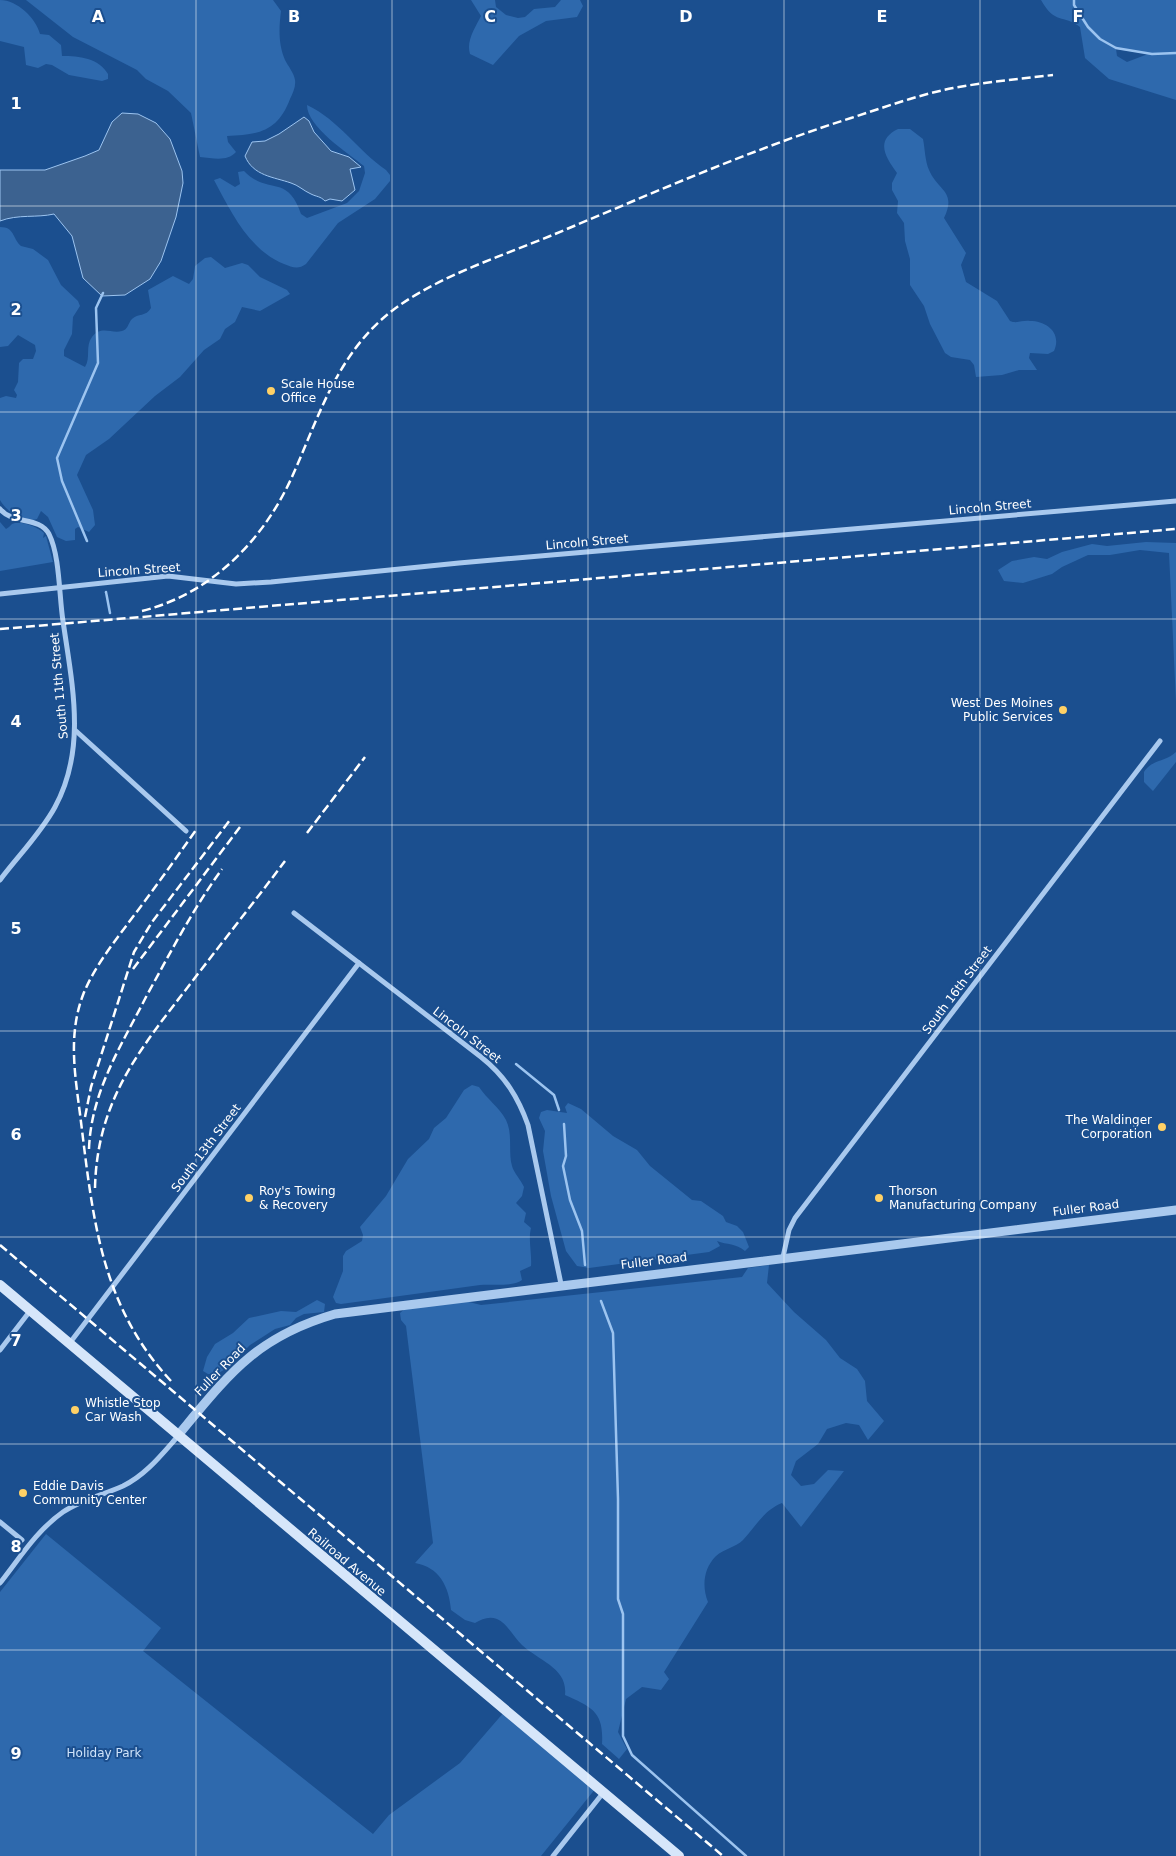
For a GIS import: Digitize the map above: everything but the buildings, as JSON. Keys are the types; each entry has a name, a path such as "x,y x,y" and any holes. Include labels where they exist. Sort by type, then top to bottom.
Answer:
{"main road":[{"name":"Railroad Avenue","path":"0,1285 179,1434 319,1556 678,1856"}],"street":[{"name":"Lincoln Street","path":"0,594 168,576 236,584 271,582 460,563 1176,501"},
{"name":"South 11th Street","path":"0,509 12,519 35,522 48,534 58,588 76,731 71,768 64,789 45,822 0,880"},
{"path":"76,731 186,830"},
{"name":"South 16th Street","path":"783,1257 789,1230 795,1218 1160,741"},
{"name":"Lincoln Street","path":"294,913 487,1062 510,1087 528,1125 561,1284"},
{"name":"South 13th Street","path":"69,1344 359,964"},
{"name":"Fuller Road","path":"179,1434 240,1364 264,1344 300,1325 334,1314 561,1284 1176,1210"},
{"path":"0,1350 30,1311"},
{"path":"0,1583 34,1539 54,1518 72,1506 125,1485 139,1476 179,1434"},
{"path":"0,1522 22,1540"},
{"path":"553,1856 603,1793"}],"green space":[{"path":"0,0 13,3 25,11 38,28 40,34 49,35 61,45 62,56 82,57 94,61 108,74 108,79 102,81 69,75 52,65 46,64 38,68 26,65 24,47 0,41"},
{"path":"26,0 273,0 281,11 280,42 285,60 294,77 294,90 285,110 273,125 258,132 227,136 228,142 236,152 232,155 220,159 200,157 191,113 168,91 146,79 137,70 73,37"},
{"path":"471,0 495,0 496,7 506,15 518,18 525,17 534,9 555,7 561,0 580,0 583,6 577,17 546,21 519,36 493,65 470,54 470,39 481,16"},
{"path":"1041,0 1176,0 1176,100 1109,79 1085,58 1080,27 1055,16 1046,8","holes":["1116,49 1148,54 1127,62 1117,56"]},
{"path":"307,105 339,127 366,154 386,170 390,175 390,181 375,199 338,223 306,264 295,267 272,258 251,240 234,217 214,180 220,178 235,187 240,184 238,172 244,171 261,183 283,189 290,194 296,201 301,214 307,218 347,203 359,191 365,173 364,166 321,131 309,113"},
{"path":"898,129 910,129 923,139 929,170 947,196 948,202 944,218 966,253 961,265 966,282 997,301 1010,321 1042,323 1051,329 1054,334 1056,345 1054,351 1048,354 1030,353 1029,358 1037,370 1019,370 1002,375 976,377 974,365 970,360 951,357 945,353 930,324 924,306 910,285 910,259 905,241 904,223 897,213 898,201 892,190 892,183 897,173 884,149 886,138"},
{"path":"0,227 5,227 11,231 21,246 33,249 48,260 61,285 78,301 80,306 73,317 72,334 64,350 64,356 85,367 88,360 90,341 95,333 99,331 118,332 127,328 132,319 147,313 151,308 148,290 173,276 189,284 193,279 195,266 205,258 211,257 225,268 242,263 248,265 260,277 287,290 290,294 260,311 242,307 235,322 225,329 220,339 204,350 180,377 155,396 109,439 86,455 77,475 93,510 95,525 89,532 78,527 75,529 75,540 66,541 57,537 48,517 41,511 37,519 21,518 7,509 0,500 0,398 6,396 16,398 17,395 14,390 18,382 19,363 23,359 33,359 36,351 35,345 18,335 8,346 0,347"},
{"path":"0,522 6,529 12,524 20,523 33,526 44,533 43,538 46,536 53,562 0,571"},
{"path":"1146,542 1176,543 1176,702 1169,553 1140,550 1110,555 1088,555 1062,567 1052,574 1023,583 1004,581 998,570 1012,561 1034,557 1047,559 1062,552 1092,544 1107,546"},
{"path":"1176,752 1176,762 1153,791 1144,782 1144,772 1151,765 1168,758"},
{"path":"472,1085 479,1087 500,1111 508,1125 512,1166 524,1187 522,1196 516,1203 526,1213 524,1222 531,1228 531,1266 520,1271 522,1280 513,1284 480,1285 341,1304 336,1303 333,1297 343,1271 343,1256 346,1251 362,1241 363,1235 360,1227 386,1196 408,1159 429,1139 434,1128 446,1118 464,1090"},
{"path":"568,1103 581,1109 613,1136 637,1150 650,1166 692,1200 701,1201 723,1216 726,1222 737,1226 743,1232 749,1247 745,1251 735,1245 717,1241 720,1246 709,1252 589,1268 577,1266 566,1251 551,1196 543,1151 545,1131 539,1118 541,1112 547,1110 567,1113 565,1107"},
{"path":"769,1265 767,1283 794,1312 826,1340 840,1358 857,1369 865,1381 867,1401 884,1421 868,1440 859,1425 846,1423 827,1429 818,1444 796,1461 791,1475 801,1486 814,1484 828,1470 844,1471 801,1527 782,1503 765,1514 743,1540 716,1556 712,1561 706,1572 704,1584 708,1602 664,1672 669,1679 661,1690 642,1687 626,1699 618,1732 627,1749 619,1759 602,1744 601,1725 594,1712 589,1707 565,1695 565,1686 562,1678 551,1666 522,1645 501,1621 486,1618 475,1623 465,1620 451,1610 448,1593 441,1579 430,1569 415,1563 433,1543 406,1326 401,1320 400,1313 407,1307 465,1301 481,1305 742,1277 748,1268"},
{"path":"317,1300 325,1304 324,1312 304,1314 296,1318 290,1325 275,1329 250,1345 227,1368 217,1374 208,1374 203,1371 207,1357 215,1344 233,1333 249,1318 281,1311 296,1312"},
{"name":"Holiday Park","path":"46,1534 161,1628 143,1651 373,1834 389,1815 460,1763 505,1711 596,1788 541,1856 0,1856 0,1592"}],"shaded area":[{"path":"122,113 138,114 156,123 170,139 182,171 183,183 176,217 161,261 150,279 125,295 102,296 83,278 72,236 54,214 0,221 0,170 45,170 99,150 112,122"},
{"path":"304,117 331,151 349,157 361,167 350,169 355,190 342,201 330,199 325,201 294,184 265,175 253,168 245,156 252,142 265,141"}],"waterway":[{"path":"1074,0 1074,5 1088,27 1100,39 1116,48 1152,54 1176,53"},
{"path":"87,541 62,481 57,458 98,363 96,308 103,293"},
{"path":"106,592 110,613"},
{"path":"516,1064 554,1095 559,1110"},
{"path":"564,1124 566,1156 563,1166 570,1200 582,1231 585,1265"},
{"path":"601,1301 613,1333 618,1499 618,1599 623,1614 623,1736 632,1755 746,1856"}],"railway":[{"path":"142,611 167,603 190,592 231,562 249,544 279,502 291,479 318,415 350,355 381,320 419,293 487,261 813,130 902,101 953,88 1053,75"},
{"path":"0,629 1176,529"},
{"path":"307,833 365,757"},
{"path":"85,1117 91,1087 134,952 152,922 230,820"},
{"path":"133,969 240,827"},
{"path":"171,1381 148,1352 129,1323 115,1292 104,1260 96,1227 85,1158 75,1074 74,1043 78,1011 83,995 97,967 196,830"},
{"path":"95,1188 98,1156 104,1127 113,1100 126,1075 140,1051 157,1028 285,861"},
{"path":"89,1149 95,1108 109,1070 182,931 222,869"},
{"path":"0,1245 723,1856"}],"place":[{"name":"Scale House Office","path":"271,391"},
{"name":"West Des Moines Public Services","path":"1063,710"},
{"name":"The Waldinger Corporation","path":"1162,1127"},
{"name":"Roy's Towing & Recovery","path":"249,1198"},
{"name":"Thorson Manufacturing Company","path":"879,1198"},
{"name":"Whistle Stop Car Wash","path":"75,1410"},
{"name":"Eddie Davis Community Center","path":"23,1493"}]}
